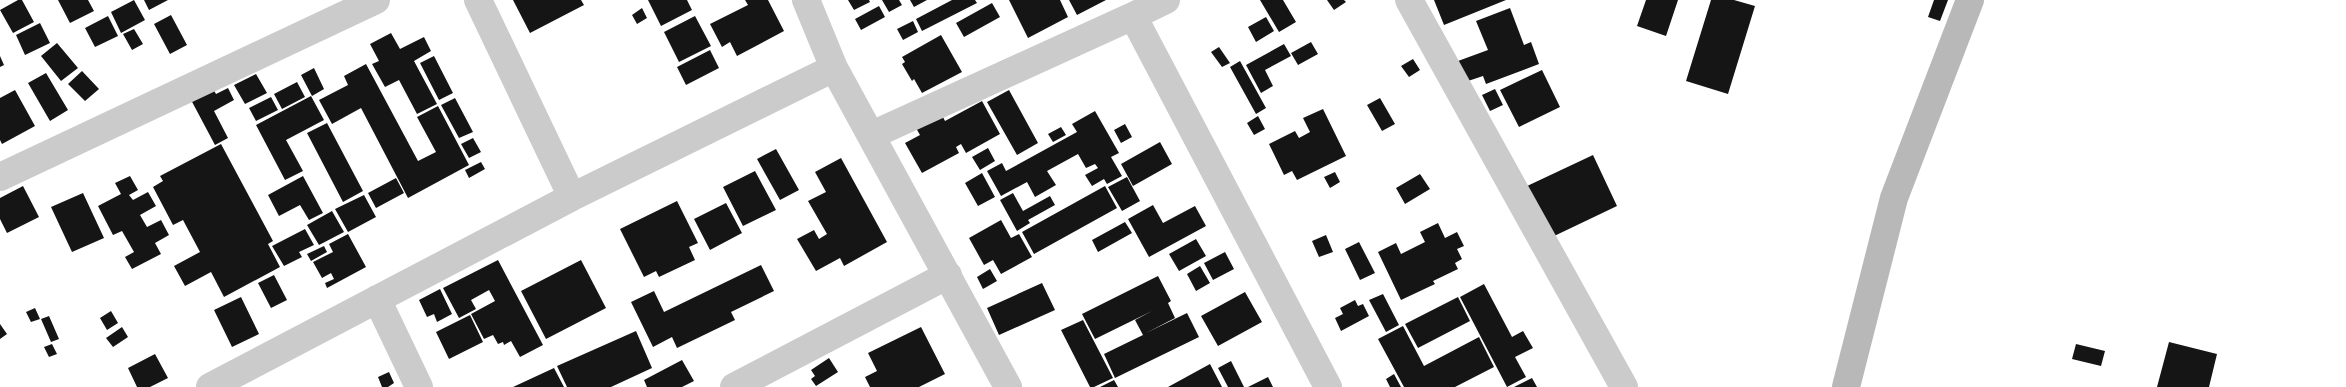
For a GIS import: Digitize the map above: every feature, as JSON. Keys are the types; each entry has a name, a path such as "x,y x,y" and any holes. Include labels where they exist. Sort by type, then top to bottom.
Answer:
{"street":[{"path":"0,177 376,0"},
{"path":"478,0 572,197"},
{"path":"806,0 834,68 1008,387"},
{"path":"872,135 1166,0"},
{"path":"1409,0 1624,387"},
{"path":"1846,387 1894,198 1970,0"},
{"path":"1133,16 1328,387"},
{"path":"210,387 572,197 834,68"},
{"path":"734,387 948,275"},
{"path":"377,299 419,387"}],"building":[{"path":"18,0 22,0 34,22 13,33 0,10"},
{"path":"58,0 88,0 94,11 70,23"},
{"path":"134,0 145,20 121,33 111,12"},
{"path":"144,0 168,0 149,10"},
{"path":"513,0 581,0 584,5 530,33"},
{"path":"648,0 687,0 692,10 661,26"},
{"path":"745,0 768,0 784,31 737,56 730,42 722,47 710,24 748,5"},
{"path":"848,0 869,0 870,2 854,10"},
{"path":"882,0 899,0 902,5 889,12"},
{"path":"910,0 927,0 914,7"},
{"path":"952,0 975,0 977,3 922,31 916,19"},
{"path":"1009,0 1060,0 1068,17 1028,38"},
{"path":"1069,0 1106,0 1077,15"},
{"path":"1260,0 1283,0 1296,22 1279,32"},
{"path":"1327,0 1344,0 1346,2 1334,10"},
{"path":"1434,0 1506,0 1444,25"},
{"path":"1646,0 1678,0 1666,36 1637,26"},
{"path":"1711,0 1734,0 1755,6 1728,94 1686,81"},
{"path":"1934,0 1948,0 1940,21 1928,17"},
{"path":"992,3 1000,17 964,37 956,23"},
{"path":"879,6 885,17 861,30 855,19"},
{"path":"642,8 647,18 637,24 632,15"},
{"path":"1510,8 1524,45 1531,42 1539,64 1486,84 1483,76 1465,82 1458,61 1488,50 1476,21"},
{"path":"171,15 187,45 170,54 154,24"},
{"path":"108,16 118,36 95,47 85,28"},
{"path":"695,16 711,46 679,62 664,32"},
{"path":"1266,17 1274,31 1256,42 1248,27"},
{"path":"913,21 918,32 903,40 897,29"},
{"path":"40,23 50,43 25,55 16,35"},
{"path":"134,29 143,44 132,50 123,34"},
{"path":"391,33 400,49 424,37 431,51 414,61 437,104 417,114 399,80 385,87 372,64 379,61 370,44"},
{"path":"941,35 962,72 922,93 902,64 905,62 902,57"},
{"path":"1311,42 1318,54 1298,65 1291,53"},
{"path":"57,43 78,68 61,81 41,56"},
{"path":"1284,44 1291,56 1265,70 1273,86 1261,93 1246,65"},
{"path":"1219,47 1230,63 1222,67 1211,52"},
{"path":"710,50 719,68 686,85 677,67"},
{"path":"0,56 4,65 0,67"},
{"path":"434,56 453,93 439,100 420,63"},
{"path":"1413,59 1420,70 1409,77 1401,66"},
{"path":"1240,61 1266,108 1256,114 1230,67"},
{"path":"366,64 418,161 436,152 417,117 438,106 469,165 408,198 361,108 332,124 319,100 348,85 344,76"},
{"path":"314,68 324,89 312,96 301,75"},
{"path":"1542,70 1560,107 1519,127 1500,90"},
{"path":"82,71 99,89 85,101 68,84"},
{"path":"46,73 68,110 50,121 28,83"},
{"path":"256,74 267,93 245,104 234,85"},
{"path":"297,82 305,97 282,109 274,94"},
{"path":"212,87 216,94 228,88 234,100 214,111 228,138 215,145 190,98"},
{"path":"1495,89 1503,105 1490,111 1482,95"},
{"path":"15,90 35,126 2,144 0,140 0,98"},
{"path":"1009,90 1038,143 1017,155 987,102"},
{"path":"311,96 324,120 286,140 303,171 285,180 256,125"},
{"path":"271,97 278,110 256,121 249,108"},
{"path":"455,98 473,132 459,138 441,105"},
{"path":"1380,98 1395,124 1382,131 1367,105"},
{"path":"982,101 1000,134 966,153 961,144 956,147 959,153 922,173 905,143 920,135 916,128 942,115 945,121"},
{"path":"1323,109 1346,156 1297,180 1292,171 1284,175 1269,144 1295,131 1299,138 1310,132 1303,118"},
{"path":"1095,111 1119,153 1111,157 1122,176 1107,184 1104,179 1092,186 1085,175 1098,168 1095,164 1086,168 1078,154 1047,171 1056,185 1035,197 1027,182 1001,196 987,171 1002,163 1006,171 1077,132 1072,124"},
{"path":"1258,116 1265,129 1254,135 1247,123"},
{"path":"327,123 363,191 343,202 307,133"},
{"path":"1125,124 1132,137 1121,143 1114,130"},
{"path":"1061,127 1066,135 1053,142 1048,134"},
{"path":"473,138 481,152 469,158 461,144"},
{"path":"1160,142 1172,164 1133,186 1121,164"},
{"path":"221,144 273,241 268,244 280,267 224,297 211,272 185,286 174,266 200,252 183,220 173,225 153,187 163,181 160,176"},
{"path":"988,148 995,161 980,170 972,157"},
{"path":"776,149 799,190 780,200 757,159"},
{"path":"1593,155 1617,206 1550,238 1525,187"},
{"path":"841,158 887,242 844,266 840,258 816,271 797,239 814,230 819,239 827,234 808,201 826,192 815,172"},
{"path":"481,162 485,169 469,178 465,170"},
{"path":"755,171 776,210 743,226 723,187"},
{"path":"1335,172 1340,182 1330,188 1324,177"},
{"path":"982,173 995,197 978,206 965,183"},
{"path":"1420,174 1430,189 1405,204 1396,188"},
{"path":"130,176 138,190 129,195 133,200 148,192 156,206 140,215 147,227 161,220 169,235 155,243 161,254 132,269 125,257 134,252 122,231 113,235 98,206 121,194 115,183"},
{"path":"303,176 323,213 309,220 300,205 279,216 268,195"},
{"path":"1127,177 1140,201 1122,211 1108,187"},
{"path":"396,178 404,193 376,208 368,193"},
{"path":"23,186 39,217 7,233 0,219 0,198"},
{"path":"1105,186 1117,208 1034,254 1022,232"},
{"path":"83,193 104,238 72,252 51,207"},
{"path":"1013,193 1023,211 1050,196 1055,205 1028,220 1030,223 1017,231 1000,200"},
{"path":"364,195 376,217 348,232 335,209"},
{"path":"677,201 698,243 689,247 695,260 659,277 656,271 644,277 620,229"},
{"path":"726,203 742,233 710,250 694,219"},
{"path":"1153,205 1163,223 1195,206 1206,226 1149,257 1128,219"},
{"path":"332,211 344,232 319,245 307,225"},
{"path":"1001,220 1011,238 1019,234 1032,257 1001,274 993,260 984,265 969,238"},
{"path":"1125,222 1132,233 1098,252 1092,240"},
{"path":"1438,223 1445,238 1457,232 1464,246 1457,249 1462,259 1455,263 1458,269 1433,281 1435,284 1401,300 1378,252 1396,243 1401,254 1425,242 1420,232"},
{"path":"305,229 314,245 299,252 302,257 284,266 272,246"},
{"path":"348,234 366,267 327,288 325,283 334,279 331,273 322,278 313,262 333,252 329,244"},
{"path":"1326,235 1333,252 1319,257 1312,241"},
{"path":"1196,239 1206,256 1179,271 1169,254"},
{"path":"1359,242 1375,273 1360,280 1345,249"},
{"path":"324,246 327,252 311,261 307,254"},
{"path":"1225,252 1234,269 1213,280 1204,263"},
{"path":"498,260 543,345 520,357 511,341 504,345 503,342 498,344 493,335 484,339 471,314 495,301 489,290 471,300 476,309 459,318 443,288"},
{"path":"581,260 606,308 546,339 521,291"},
{"path":"761,265 774,291 731,312 735,320 677,348 672,337 653,347 631,302 654,291 664,312"},
{"path":"1200,266 1210,283 1196,291 1187,274"},
{"path":"990,269 997,281 983,289 977,277"},
{"path":"274,275 287,300 271,308 258,283"},
{"path":"1158,276 1171,301 1168,303 1175,318 1146,333 1187,313 1199,337 1115,378 1104,354 1143,335 1135,320 1152,311 1095,339 1082,314"},
{"path":"1042,283 1055,310 999,335 987,308"},
{"path":"1484,284 1512,337 1523,331 1533,348 1515,357 1526,377 1507,387 1460,297"},
{"path":"440,289 452,314 437,322 434,314 427,317 419,300"},
{"path":"1245,292 1262,322 1218,346 1201,316"},
{"path":"1383,294 1399,325 1386,332 1369,300"},
{"path":"241,297 259,334 232,347 214,310"},
{"path":"1458,297 1470,321 1418,348 1405,324"},
{"path":"1355,300 1358,306 1363,304 1369,316 1341,331 1335,318 1343,314 1340,308"},
{"path":"35,308 40,319 31,322 26,312"},
{"path":"111,311 118,323 107,330 100,318"},
{"path":"470,315 483,342 449,359 436,332"},
{"path":"49,316 59,339 51,342 41,319"},
{"path":"1083,320 1113,378 1094,387 1090,387 1061,330"},
{"path":"0,324 7,334 0,339"},
{"path":"1403,326 1424,366 1479,337 1494,367 1455,387 1404,387 1378,339"},
{"path":"122,327 128,337 113,347 106,338"},
{"path":"921,327 945,374 919,387 870,387 865,377 877,371 868,353"},
{"path":"636,331 652,368 611,387 567,387 557,366"},
{"path":"2169,342 2217,354 2209,387 2157,387"},
{"path":"52,344 57,354 49,357 44,347"},
{"path":"2076,344 2105,351 2101,366 2072,359"},
{"path":"155,354 168,378 150,387 137,387 128,368"},
{"path":"829,358 838,372 816,386 811,379 815,376 811,370"},
{"path":"682,360 694,381 682,387 647,387 644,380"},
{"path":"1231,361 1244,387 1228,387 1218,368"},
{"path":"1210,364 1222,387 1168,387"},
{"path":"554,368 564,387 513,387"},
{"path":"389,372 394,383 388,387 382,387 378,377"},
{"path":"1394,374 1401,387 1390,387 1386,379"},
{"path":"1268,377 1273,387 1248,387"},
{"path":"1532,378 1537,387 1514,387"},
{"path":"1114,380 1118,387 1100,387"}]}
